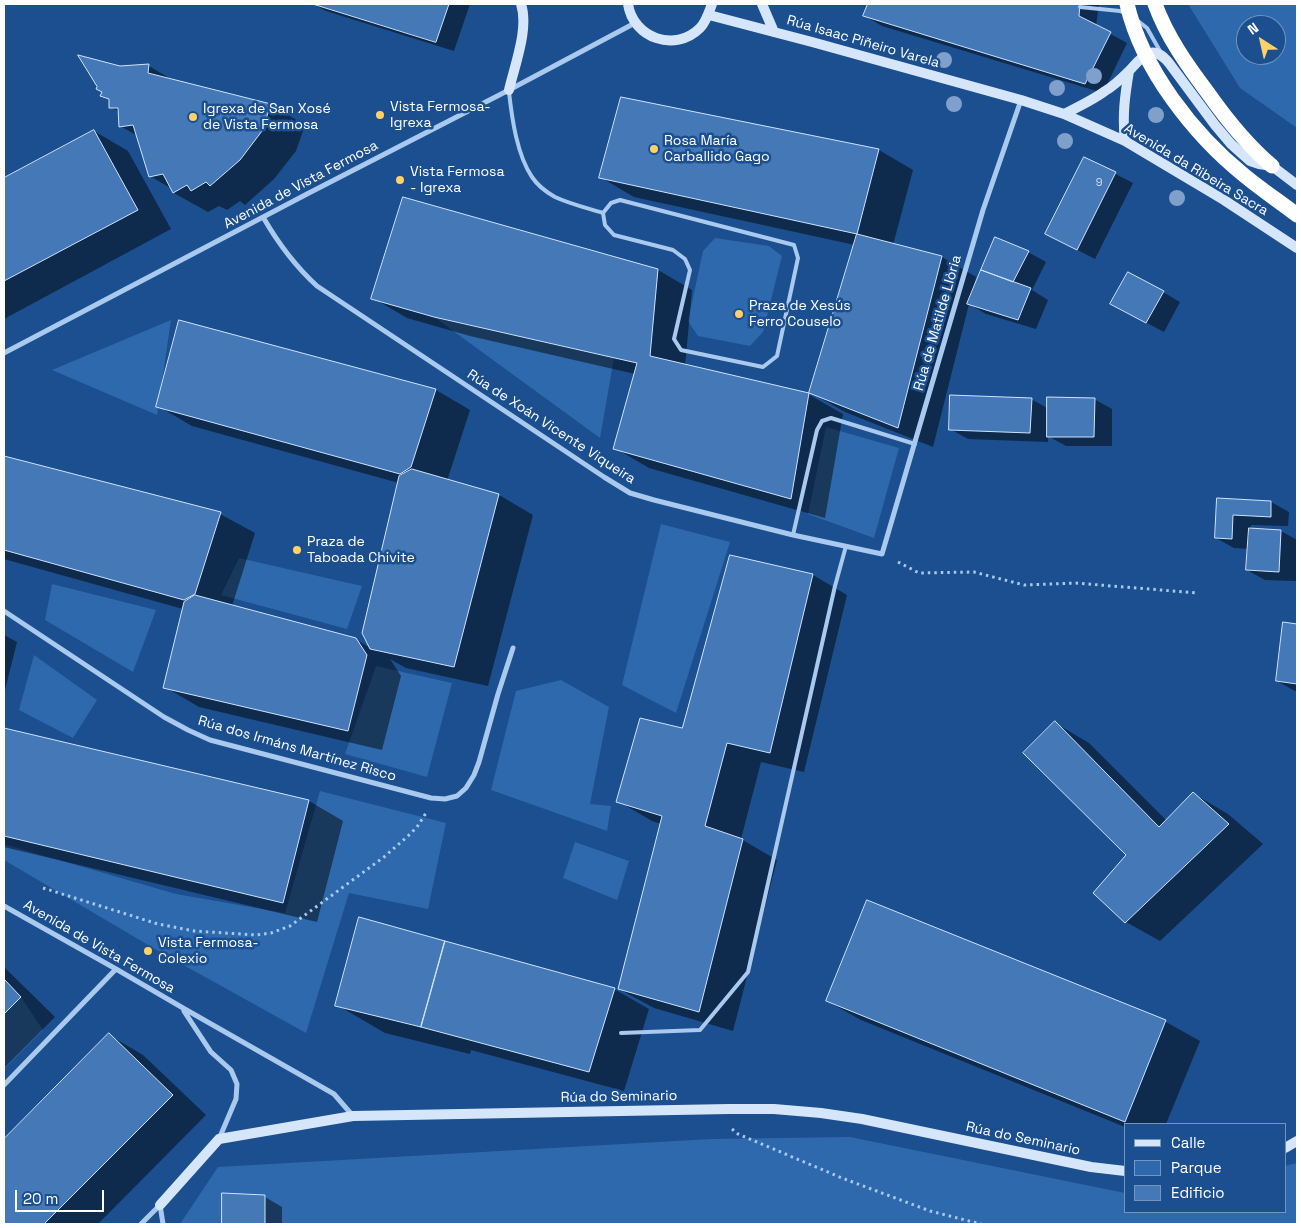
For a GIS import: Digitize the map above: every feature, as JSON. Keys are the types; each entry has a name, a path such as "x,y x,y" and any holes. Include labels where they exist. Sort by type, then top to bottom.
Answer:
{"highway":[{"path":"1155,4 1170,39 1194,74 1228,121 1272,166"},
{"path":"1128,9 1135,33 1145,55 1180,108 1210,144 1245,176 1297,215"}],"main road":[{"path":"509,90 523,35 523,9 521,4"},
{"path":"628,4 629,12 635,23 645,33 659,39 674,40 688,36 700,28 712,4"},
{"path":"762,4 774,32"},
{"name":"Rúa Isaac Piñeiro Varela","path":"708,15 1021,100"},
{"path":"1064,114 1105,92 1130,71 1145,55 1151,52 1162,55 1214,125 1231,144 1250,161 1272,166 1297,185"},
{"path":"1125,141 1123,122 1124,101 1130,71"},
{"name":"Avenida da Ribeira Sacra","path":"1021,100 1064,114 1125,141 1224,200 1297,248"},
{"name":"Rúa do Seminario","path":"219,1139 353,1116 774,1109 862,1119 1091,1167 1124,1172"},
{"path":"160,1205 219,1139"},
{"path":"1286,1147 1297,1141"}],"street":[{"name":"Avenida de Vista Fermosa","path":"4,353 635,23"},
{"name":"Rúa de Matilde Llòria","path":"882,554 983,210 1021,100"},
{"name":"Rúa de Xoán Vicente Viqueira","path":"264,217 290,259 317,286 604,477 630,492 654,500 793,535 882,554"},
{"name":"Rúa dos Irmáns Martínez Risco","path":"4,611 164,717 210,740 431,798 445,799 457,796 466,788 474,775 513,648"},
{"name":"Avenida de Vista Fermosa","path":"4,906 334,1094 353,1116"},
{"path":"4,1085 116,969"},
{"name":"Avenida de Vista Fermosa","path":"183,1008 211,1052 231,1070 236,1084 236,1099 219,1139"},
{"path":"141,1224 160,1205"},
{"path":"160,1205 163,1224"}],"lane":[{"path":"1080,7 1120,12 1128,9 1147,28 1162,55"},
{"path":"509,90 520,152 532,178 543,190 557,198 603,213"},
{"path":"620,200 794,245 798,258 777,356 763,367 681,350 674,340 690,270 685,260 673,250 614,235 605,225 603,213 611,203 620,200"},
{"path":"793,535 817,430 822,421 831,418 915,444"},
{"path":"621,1033 700,1030 748,972 846,546"}],"path":[{"path":"882,554 919,573 974,572 1024,584 1075,583 1198,593"},
{"path":"43,888 175,928 256,935 272,933 290,926 384,857 417,827 426,813"},
{"path":"709,1109 738,1134 842,1178 930,1211 981,1224"}],"green space":[{"path":"1188,4 1297,4 1297,128 1240,88"},
{"path":"715,238 769,246 782,256 763,332 750,346 698,336 688,321 703,251"},
{"path":"434,317 614,358 600,438"},
{"path":"171,320 157,415 52,370"},
{"path":"826,427 899,448 874,538 808,514"},
{"path":"661,524 730,542 676,713 622,685"},
{"path":"239,558 362,586 347,629 221,595"},
{"path":"52,584 156,610 133,672 45,620"},
{"path":"34,655 97,700 73,738 19,710"},
{"path":"376,666 452,683 427,777 345,754"},
{"path":"561,680 609,707 590,804 611,806 607,831 491,790 516,691"},
{"path":"320,791 446,823 428,909 349,893 306,1033 160,952 4,860 4,844 176,894 285,913"},
{"path":"575,842 629,861 617,900 563,878"},
{"path":"21,997 43,1030 4,1069 4,1014"},
{"path":"850,1137 1124,1193 1124,1213 1286,1213 1286,1166 1297,1163 1297,1224 180,1224 218,1167 711,1139"}],"building":[{"path":"313,4 449,4 436,42"},
{"path":"868,4 1080,4 1079,16 1111,32 1085,84 863,16"},
{"name":"Igrexa de San Xosé de Vista Fermosa","path":"78,55 120,66 149,64 148,73 271,104 262,131 240,160 210,186 206,182 191,191 187,185 173,193 163,174 149,177 133,125 119,127 118,108 109,108 109,99 100,96 102,92 96,89 97,87"},
{"path":"621,97 879,149 857,234 599,178"},
{"path":"94,130 138,210 4,281 4,178"},
{"path":"1084,157 1116,172 1077,250 1045,234"},
{"path":"403,197 658,269 650,356 809,393 791,499 613,449 637,363 434,317 371,299"},
{"path":"857,234 942,256 898,428 809,393"},
{"path":"995,237 1029,251 1013,282 981,270"},
{"path":"981,270 1031,288 1018,320 967,304"},
{"path":"1128,272 1164,291 1146,323 1110,304"},
{"path":"179,320 436,389 411,467 400,474 156,407"},
{"path":"950,395 1032,398 1030,433 949,430"},
{"path":"1047,397 1095,398 1094,437 1047,437"},
{"path":"4,456 221,512 195,594 184,600 4,550"},
{"path":"412,469 499,494 454,667 370,649 362,633 399,476"},
{"path":"1217,498 1271,501 1271,517 1233,515 1232,539 1215,538"},
{"path":"1249,528 1281,530 1279,572 1246,570"},
{"path":"730,555 813,574 770,753 727,743 705,826 743,839 699,1012 618,989 662,816 616,802 640,718 682,728"},
{"path":"195,595 356,638 367,655 348,731 163,688 184,602"},
{"path":"1283,622 1297,624 1297,684 1276,681"},
{"path":"1055,721 1159,827 1193,792 1229,824 1125,923 1093,893 1126,855 1023,753"},
{"path":"4,728 309,800 283,903 4,836"},
{"path":"867,900 1166,1020 1125,1122 826,1001"},
{"path":"359,917 445,941 421,1027 335,1006"},
{"path":"445,941 615,988 589,1072 421,1027"},
{"path":"4,979 21,997 4,1014"},
{"path":"109,1033 173,1095 44,1224 4,1224 4,1139"},
{"path":"222,1193 265,1195 265,1224 222,1224"}],"place":[{"name":"Vista Fermosa- Igrexa","path":"380,115"},
{"name":"Igrexa de San Xosé de Vista Fermosa","path":"193,117"},
{"name":"Rosa María Carballido Gago","path":"654,149"},
{"name":"Vista Fermosa - Igrexa","path":"400,180"},
{"name":"Praza de Xesús Ferro Couselo","path":"739,314"},
{"name":"Praza de Taboada Chivite","path":"297,550"},
{"name":"Vista Fermosa- Colexio","path":"148,951"}]}
